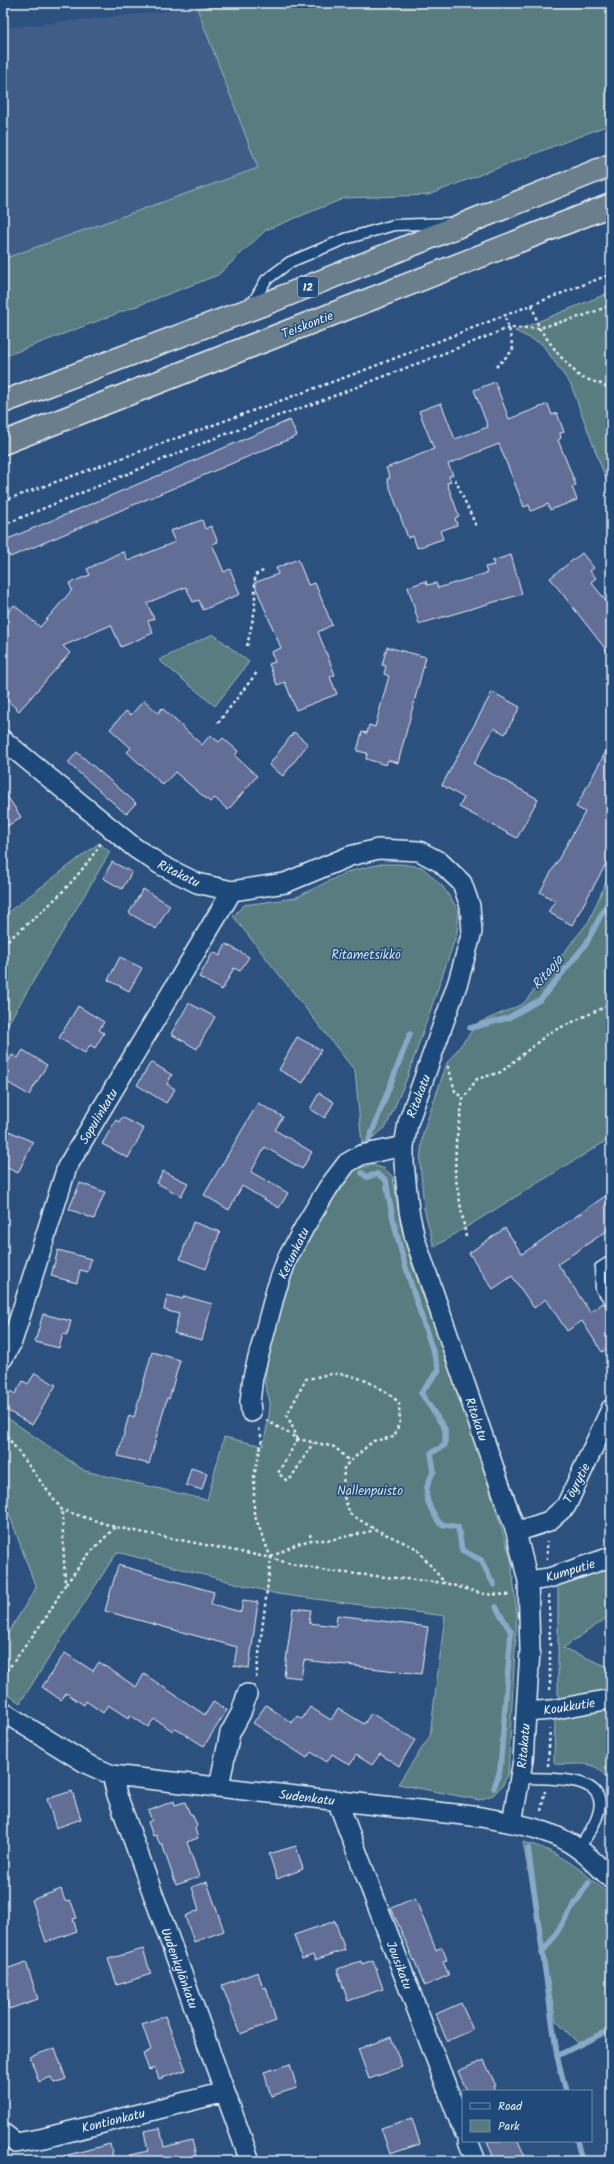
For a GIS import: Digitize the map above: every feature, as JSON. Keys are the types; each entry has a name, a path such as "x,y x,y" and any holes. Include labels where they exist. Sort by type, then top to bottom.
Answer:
{"highway":[{"name":"12","path":"3,402 248,310 611,166"},
{"name":"Teiskontie","path":"3,444 611,205"}],"street":[{"name":"Ritakatu","path":"6,749 161,866 197,883 232,891 285,883 350,856 378,848 419,851 440,862 462,883 470,906 472,932 458,982 408,1123 404,1146 409,1211 422,1263 516,1532 529,1589 530,1651 526,1712 521,1778 512,1822"},
{"name":"Sopulinkatu","path":"3,1358 10,1348 67,1167 232,891"},
{"name":"Ketunkatu","path":"252,1412 250,1402 253,1377 276,1290 288,1259 305,1226 328,1188 347,1163 361,1155 404,1146"},
{"name":"Töyrytie","path":"516,1532 549,1521 566,1506 611,1409"},
{"name":"Kumputie","path":"529,1589 549,1578 611,1557"},
{"path":"219,1786 230,1733 241,1713 247,1694"},
{"name":"Koukkutie","path":"526,1712 551,1710 611,1699"},
{"name":"Sudenkatu","path":"3,1712 87,1764 112,1775 219,1786 512,1822 539,1831 579,1849 611,1879"},
{"name":"Uudenkylänkatu","path":"112,1775 117,1795 250,2161"},
{"name":"Jousikatu","path":"337,1800 462,2127"},
{"name":"Kontionkatu","path":"3,2133 16,2143 225,2092"},
{"path":"468,2142 476,2161"}],"lane":[{"path":"248,310 266,280 290,262 345,239 394,225 426,222 467,223"},
{"path":"611,1261 600,1268 601,1289 611,1300"},
{"path":"521,1778 576,1782 592,1786 599,1798 599,1813 579,1849"}],"path":[{"path":"3,501 357,373 611,274"},
{"path":"532,305 539,328 560,355 580,377 604,385 611,391"},
{"path":"3,525 220,436 318,402 509,328 539,328 586,315 611,305"},
{"path":"496,367 513,350 509,328 504,315"},
{"path":"455,479 476,526"},
{"path":"247,646 255,609 255,575 265,570"},
{"path":"218,723 258,671"},
{"path":"3,944 47,909 88,862 110,828"},
{"path":"466,1237 455,1174 456,1142 463,1099 477,1079 501,1072 549,1033 611,1004"},
{"path":"432,1058 447,1062 455,1091 463,1099"},
{"path":"298,1439 287,1415 306,1379 338,1374 368,1382 388,1392 399,1403 400,1421 394,1436 373,1441 344,1467 343,1494 350,1514 376,1530 416,1548 445,1583"},
{"path":"252,1412 298,1439 335,1447 350,1462"},
{"path":"247,1694 255,1679 271,1558 254,1514 254,1476 261,1432 252,1412"},
{"path":"3,1431 62,1510 65,1585"},
{"path":"298,1439 278,1473 286,1480 291,1478 313,1443"},
{"path":"62,1510 115,1527 271,1558 291,1564 327,1571 445,1583 484,1594 529,1589 550,1599"},
{"path":"549,1521 546,1556 549,1578"},
{"path":"3,1676 48,1616 65,1585 87,1556 115,1527"},
{"path":"271,1558 297,1544 311,1540 330,1540 376,1530"},
{"path":"310,1534 311,1540"}],"shaded area":[{"path":"197,8 258,168 3,259 3,28"}],"green space":[{"path":"240,3 611,3 611,124 428,195 345,198 266,230 218,275 3,357 3,259 258,168 197,8"},
{"path":"611,292 611,493 571,385 542,344 515,331"},
{"path":"213,634 249,662 215,706 159,660"},
{"path":"99,843 110,852 3,1032 3,916"},
{"name":"Ritametsikkö","path":"381,864 400,864 422,867 443,887 459,911 457,933 407,1078 386,1127 367,1142 362,1144 355,1071 233,916 244,905 295,898 347,872"},
{"path":"611,870 611,1138 434,1247 424,1208 420,1162 423,1133 447,1063 478,1023 523,1004 589,921"},
{"name":"Nallenpuisto","path":"373,1165 385,1169 393,1177 401,1227 412,1265 472,1432 511,1559 517,1614 508,1775 502,1786 493,1795 479,1800 398,1784 430,1736 445,1616 277,1594 117,1552 20,1703 3,1691 3,1641 36,1588 3,1497 3,1415 85,1471 207,1500 224,1437 263,1446 270,1409 270,1401 265,1383 269,1351 275,1322 294,1268 306,1242 321,1217 336,1193 354,1169"},
{"path":"611,1563 611,1615 563,1648 611,1668 611,1691 558,1702 558,1584"},
{"path":"611,1707 611,1786 606,1777 594,1766 588,1764 556,1764 554,1762 555,1720 557,1717"},
{"path":"523,1842 535,1845 559,1856 592,1879 611,1897 611,2027 578,2043 556,2021"}],"building":[{"path":"495,382 509,419 548,404 552,415 557,413 564,432 560,433 561,438 558,440 576,485 572,487 577,500 550,510 548,504 531,511 529,505 524,507 499,444 448,464 453,475 449,476 451,482 447,483 459,516 455,518 457,525 440,531 443,539 417,548 413,536 408,538 387,479 390,478 386,468 434,449 419,411 441,403 455,439 488,427 474,390"},
{"path":"290,420 297,436 10,557 3,541"},
{"path":"202,520 205,529 211,526 218,542 212,544 224,572 230,569 240,594 203,610 199,600 193,602 186,587 147,603 154,619 148,621 153,633 121,647 111,625 63,646 70,653 19,711 5,698 9,692 3,687 3,618 14,605 40,627 72,590 69,583 90,575 87,569 119,553 124,552 128,561 175,542 170,531"},
{"path":"582,553 594,568 590,571 596,578 591,582 611,607 611,656 550,578"},
{"path":"511,555 522,594 419,624 408,587 426,581 427,585 436,583 438,588 487,573 485,567 494,565 492,561"},
{"path":"298,559 308,585 315,583 332,625 318,632 335,675 330,677 337,694 296,710 285,682 277,685 269,664 275,662 271,652 281,648 254,583 278,574 276,568"},
{"path":"387,647 426,657 398,763 388,760 386,765 366,759 367,753 357,751 362,732 367,733 369,725 375,727 389,676 384,674 386,666 382,665"},
{"path":"492,692 520,707 505,734 494,728 474,764 538,799 517,838 459,807 464,798 442,785"},
{"path":"144,700 158,713 162,708 202,745 210,735 219,742 223,738 238,751 235,756 257,776 228,810 215,798 210,802 175,772 163,785 127,752 131,748 110,729 126,711 131,715"},
{"path":"294,732 308,744 283,776 269,765"},
{"path":"611,742 611,855 572,925 548,912 555,901 540,892 585,812 576,807"},
{"path":"77,752 136,803 126,814 68,763"},
{"path":"3,790 21,817 3,829"},
{"path":"112,862 132,872 122,889 103,878"},
{"path":"143,889 170,905 156,929 129,913"},
{"path":"226,944 249,957 240,971 234,968 222,990 199,977 213,952 220,956"},
{"path":"120,957 142,968 129,991 108,980"},
{"path":"189,1003 215,1017 197,1049 171,1034"},
{"path":"78,1006 104,1022 99,1030 104,1033 95,1048 90,1045 85,1053 59,1038"},
{"path":"297,1037 321,1050 303,1083 279,1070"},
{"path":"23,1050 47,1065 29,1095 5,1081 10,1072 4,1069 12,1055 18,1058"},
{"path":"151,1062 172,1075 167,1084 175,1089 166,1103 137,1085"},
{"path":"319,1093 334,1102 325,1118 310,1109"},
{"path":"258,1103 283,1117 275,1130 312,1152 302,1169 265,1147 251,1172 288,1193 279,1208 242,1186 229,1210 204,1195"},
{"path":"122,1117 144,1129 128,1158 102,1144 116,1120 119,1122"},
{"path":"9,1131 33,1142 18,1173 3,1166 3,1143"},
{"path":"163,1171 188,1183 181,1196 157,1183"},
{"path":"80,1183 105,1192 94,1219 69,1209"},
{"path":"611,1192 611,1228 558,1264 590,1312 603,1303 611,1315 611,1346 602,1352 582,1321 567,1331 546,1299 534,1308 512,1276 493,1289 469,1253 505,1228 522,1254"},
{"path":"193,1222 220,1232 206,1269 180,1259"},
{"path":"58,1250 91,1259 88,1272 80,1270 77,1283 51,1276"},
{"path":"167,1295 183,1299 184,1296 212,1304 202,1340 174,1333 179,1314 164,1310"},
{"path":"43,1314 71,1321 67,1335 63,1334 59,1348 35,1342"},
{"path":"152,1352 180,1360 169,1399 167,1398 149,1464 118,1456 129,1415 134,1417"},
{"path":"35,1373 56,1385 32,1425 3,1408 3,1405 11,1391 15,1394 23,1381 28,1384"},
{"path":"191,1468 207,1473 202,1490 186,1485"},
{"path":"118,1565 214,1592 211,1604 241,1612 243,1600 258,1602 249,1668 234,1666 237,1647 105,1611"},
{"path":"293,1608 311,1610 309,1623 336,1626 337,1615 428,1627 421,1674 304,1660 301,1678 284,1676"},
{"path":"65,1653 93,1671 99,1662 136,1687 144,1674 205,1715 213,1702 227,1710 204,1746 174,1728 173,1731 154,1719 148,1727 130,1715 128,1718 108,1705 103,1713 86,1701 84,1705 66,1693 61,1700 42,1687"},
{"path":"266,1705 292,1723 297,1716 302,1719 310,1707 331,1720 338,1708 364,1724 371,1713 415,1740 399,1766 380,1754 372,1765 356,1755 350,1765 332,1754 327,1762 311,1752 307,1758 253,1723"},
{"path":"72,1791 81,1819 56,1828 47,1799"},
{"path":"174,1801 175,1805 185,1802 197,1825 195,1829 198,1838 187,1842 199,1877 176,1885 162,1844 160,1845 156,1835 153,1836 148,1822 152,1820 148,1811"},
{"path":"296,1846 303,1869 277,1879 269,1854"},
{"path":"207,1882 224,1931 194,1942 185,1916 199,1910 192,1887"},
{"path":"61,1889 65,1901 70,1900 72,1904 77,1918 73,1919 77,1931 46,1942 32,1900"},
{"path":"415,1898 436,1950 442,1947 447,1960 443,1962 449,1975 425,1986 391,1908"},
{"path":"335,1921 345,1950 315,1960 313,1955 302,1959 294,1935"},
{"path":"143,1949 151,1974 117,1985 108,1959"},
{"path":"373,1960 383,1989 348,2001 337,1969 361,1961 362,1964"},
{"path":"26,1962 38,1999 9,2009 3,1991 3,1977 9,1975 6,1969"},
{"path":"258,1972 263,1988 266,1987 276,2021 240,2034 222,1985"},
{"path":"461,2003 473,2030 447,2041 436,2014"},
{"path":"165,2016 186,2070 159,2079 155,2068 149,2070 143,2054 151,2050 142,2024"},
{"path":"391,2037 402,2067 369,2079 358,2049"},
{"path":"55,2048 66,2079 54,2083 51,2077 39,2082 30,2057"},
{"path":"484,2060 496,2086 493,2087 494,2090 467,2090 458,2071"},
{"path":"290,2064 297,2088 271,2096 264,2072"},
{"path":"412,2118 420,2144 390,2154 381,2128"},
{"path":"160,2128 164,2147 192,2140 197,2161 130,2161 129,2155 148,2151 144,2131"},
{"path":"487,2142 518,2142 527,2161 495,2161"},
{"path":"110,2144 114,2161 65,2161 64,2156"}],"waterway":[{"name":"Ritaoja","path":"470,1028 508,1018 541,999 586,944 611,896"},
{"path":"369,1140 410,1034"},
{"path":"362,1173 367,1177 377,1174 386,1180 401,1252 439,1370 421,1393 445,1429 445,1445 431,1453 434,1471 427,1486 427,1498 440,1524 458,1527 462,1550 481,1560 494,1585"},
{"path":"494,1788 500,1770 511,1632 496,1607"},
{"path":"528,1848 557,2056 566,2090"},
{"path":"542,1953 589,1882"},
{"path":"557,2056 611,2029"},
{"path":"577,2142 582,2161"}]}
